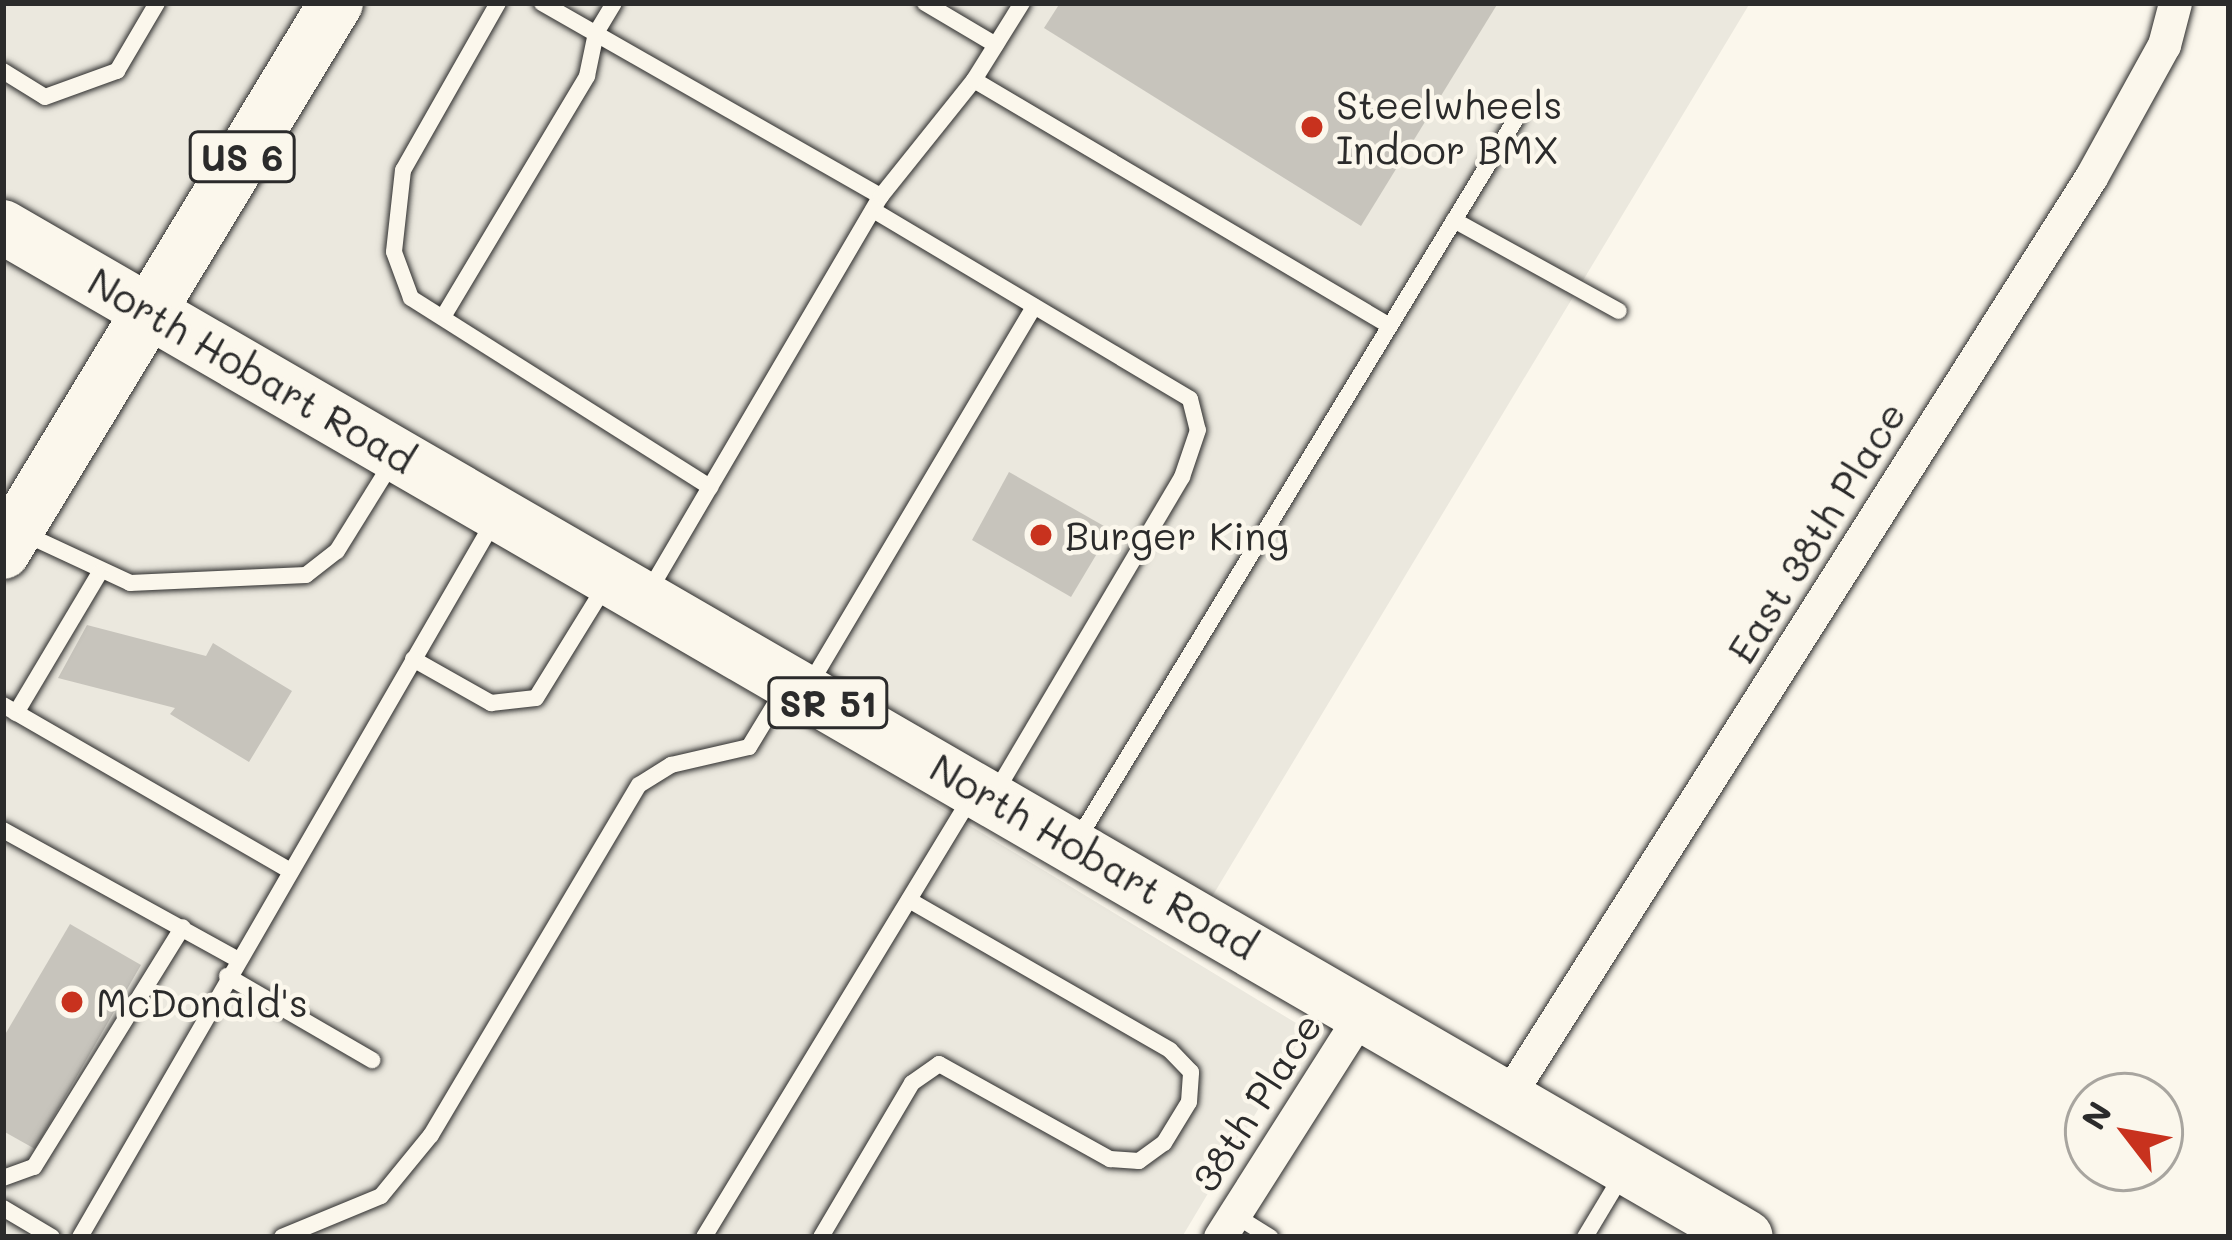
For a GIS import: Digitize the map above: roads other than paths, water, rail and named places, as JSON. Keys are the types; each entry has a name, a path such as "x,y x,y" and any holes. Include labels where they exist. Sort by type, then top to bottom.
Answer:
{"main road":[{"name":"US 6","path":"148,310 336,3"},
{"name":"North Hobart Road","path":"3,227 1746,1237"},
{"path":"10,541 148,310"}],"street":[{"name":"East 38th Place","path":"1508,1096 2091,177 2164,45 2175,3"},
{"name":"38th Place","path":"1226,1225 1363,1012"}],"lane":[{"path":"498,3 403,170 394,252 412,298 710,487"},
{"path":"542,3 877,203 1034,306 1190,399 1198,430 1182,477 984,793 909,899 704,1237"},
{"path":"442,317 587,76 596,33 614,3"},
{"path":"926,3 996,45"},
{"path":"413,659 491,703 536,698 710,487 877,203 974,80 1022,3"},
{"path":"3,71 45,97 118,70 153,5"},
{"path":"974,80 1386,323"},
{"path":"1074,845 1386,323 1517,117"},
{"path":"1454,220 1619,311"},
{"path":"281,1237 381,1196 431,1136 639,784 671,765 749,747 798,685 1034,306"},
{"path":"10,541 130,583 306,574 338,551 398,454"},
{"path":"80,1237 499,513"},
{"path":"99,574 10,709 289,870"},
{"path":"5,836 237,959"},
{"path":"821,1237 912,1083 939,1064 1110,1159 1139,1161 1152,1152 1189,1102 1191,1072 1170,1051 909,899"},
{"path":"3,1178 34,1166 183,927"},
{"path":"227,976 372,1060"},
{"path":"1585,1237 1628,1166"},
{"path":"3,1208 52,1237"},
{"path":"1226,1225 1270,1237"}],"place":[{"name":"Steelwheels Indoor BMX","path":"1312,127"},
{"name":"Burger King","path":"1041,535"},
{"name":"McDonald's","path":"72,1002"}]}
